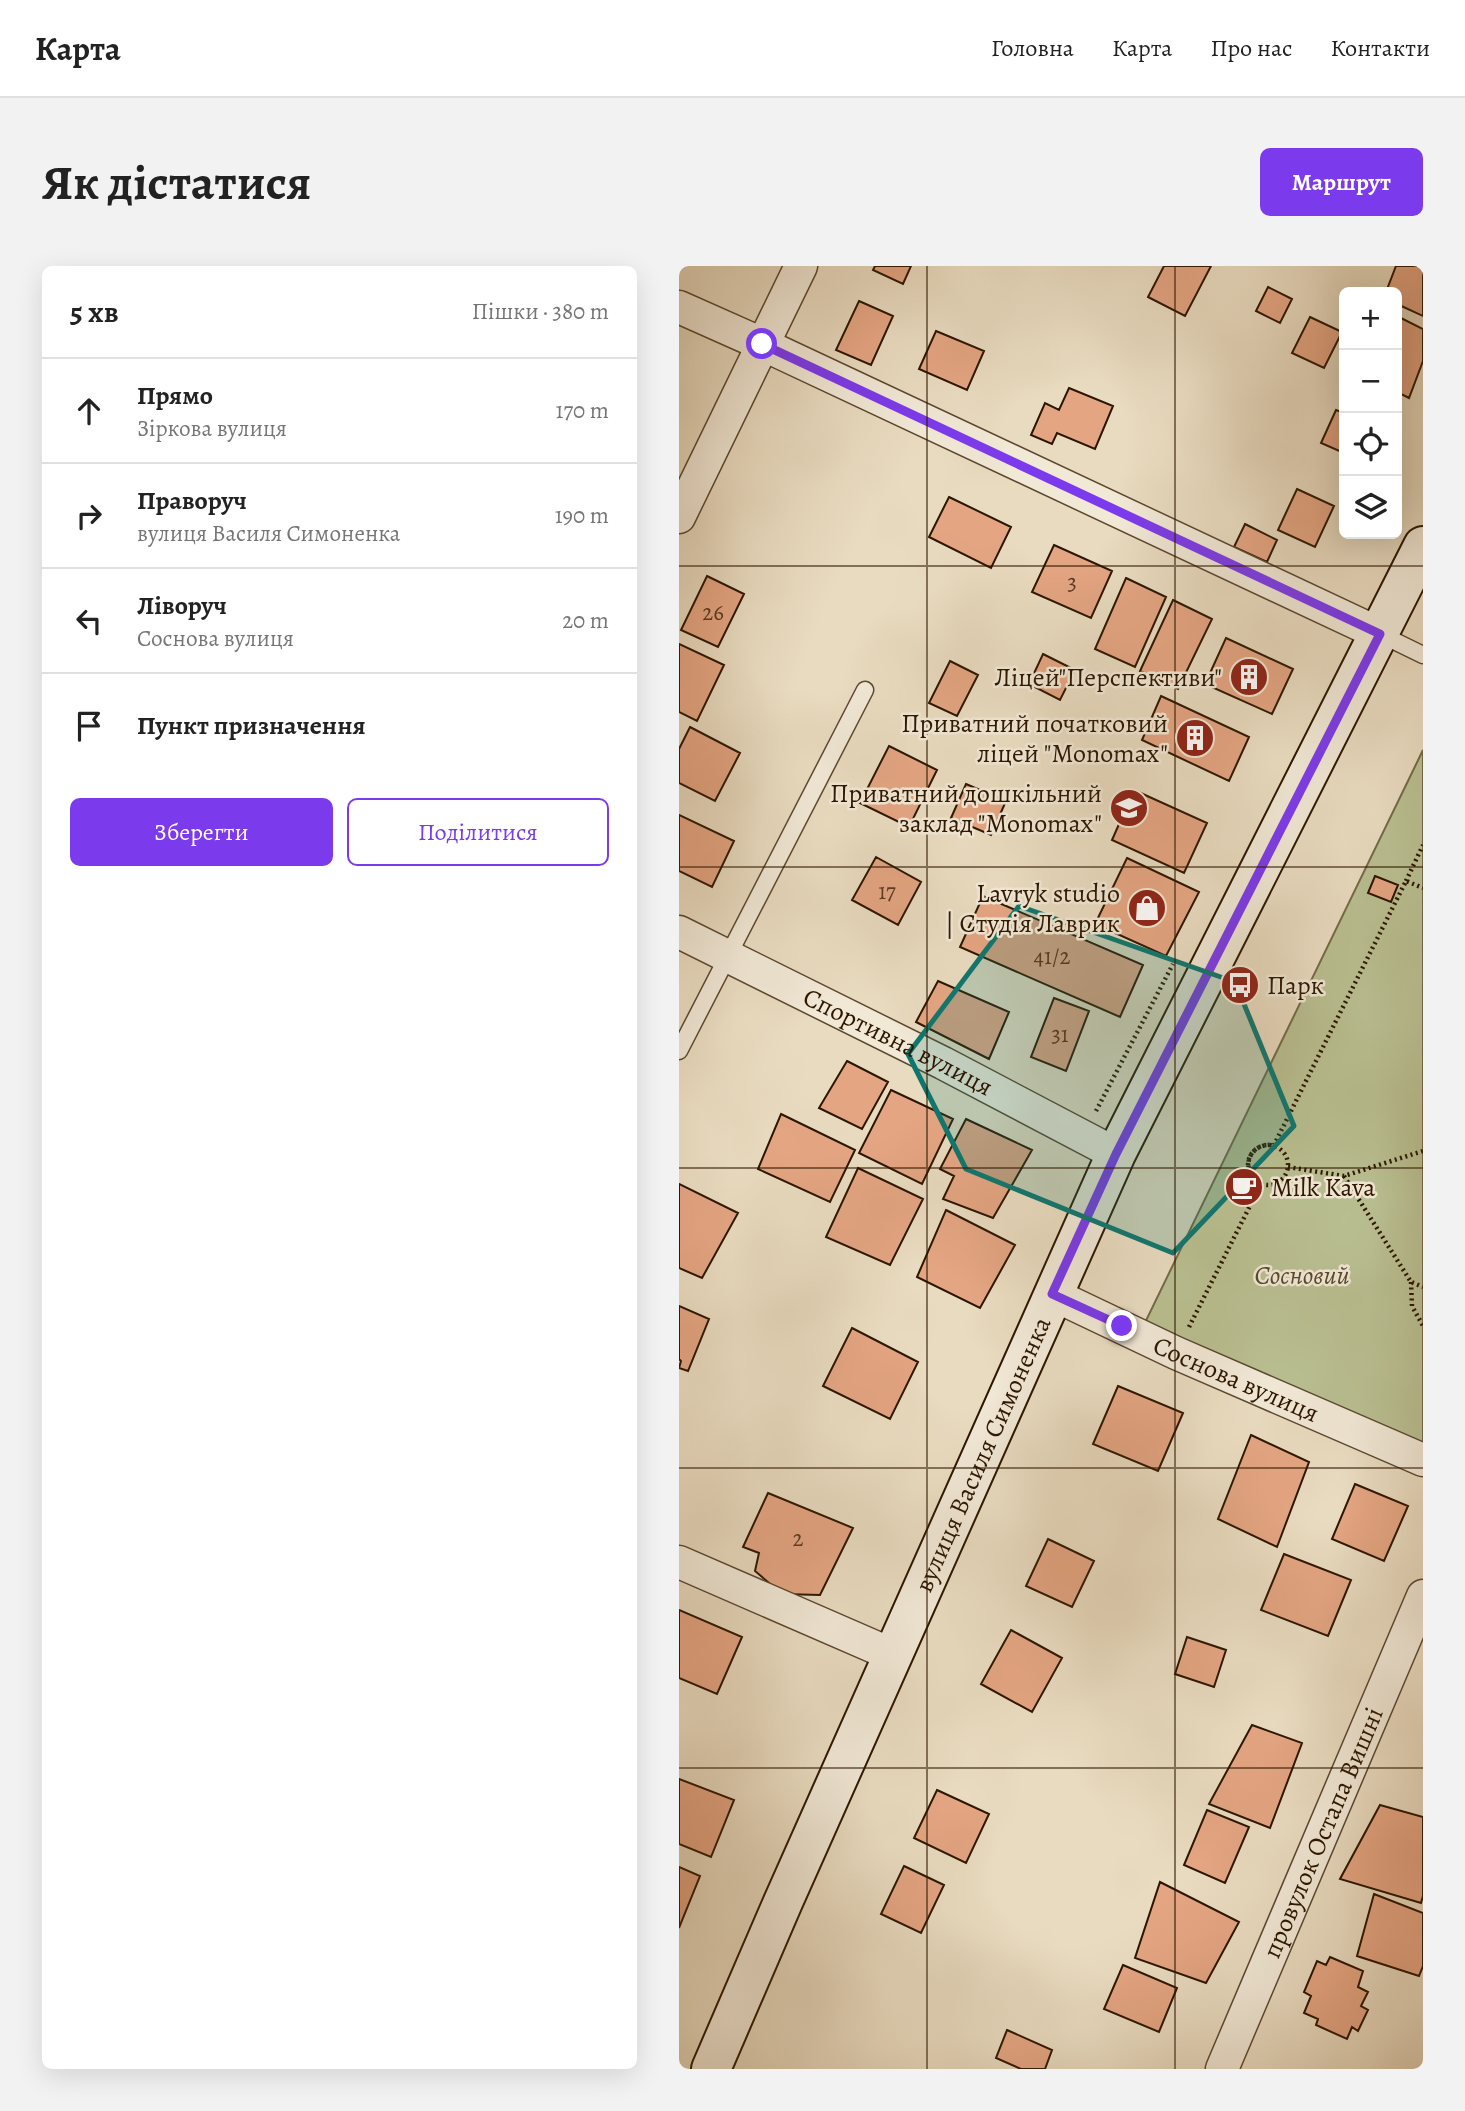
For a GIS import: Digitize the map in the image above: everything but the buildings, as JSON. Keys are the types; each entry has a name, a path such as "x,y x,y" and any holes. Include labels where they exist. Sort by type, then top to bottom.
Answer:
{"street":[{"path":"679,517 801,266"},
{"path":"679,307 1380,634"},
{"name":"вулиця Василя Симоненка","path":"711,2069 1116,1154 1423,546"},
{"name":"Спортивна вулиця","path":"679,932 943,1063 1116,1154"},
{"name":"Соснова вулиця","path":"1052,1294 1175,1353 1423,1460"},
{"path":"679,1562 893,1655"},
{"name":"провулок Остапа Вишні","path":"1222,2069 1423,1596"}],"lane":[{"path":"1380,634 1423,656"},
{"path":"679,1051 865,690"}],"path":[{"path":"1274,1145 1423,845"},
{"path":"1406,881 1423,888"},
{"path":"1083,1137 1178,954"},
{"path":"1274,1145 1285,1154 1288,1167 1279,1182 1261,1184 1255,1180 1248,1168 1249,1158 1254,1150 1261,1146 1274,1145"},
{"path":"1288,1167 1344,1175 1423,1151"},
{"path":"1344,1175 1411,1282 1412,1306 1423,1326"},
{"path":"1175,1353 1261,1184"},
{"path":"1411,1282 1423,1287"}],"highlighted area":[{"path":"1019,906 1235,982 1294,1126 1173,1253 966,1169 908,1054"}],"green space":[{"name":"Сосновий","path":"1423,750 1423,1458 1139,1335"}],"place":[{"name":"Ліцей\"Перспективи\"","path":"1249,677"},
{"name":"Приватний початковий ліцей \"Monomax\"","path":"1195,738"},
{"name":"Приватний дошкільний заклад \"Monomax\"","path":"1129,808"},
{"name":"Lavryk studio | Студія Лаврик","path":"1147,908"},
{"name":"Парк","path":"1240,985"},
{"name":"Milk Kava","path":"1244,1187"}],"route":[{"path":"762,344 1380,634 1116,1154 1052,1294 1122,1326"}]}
